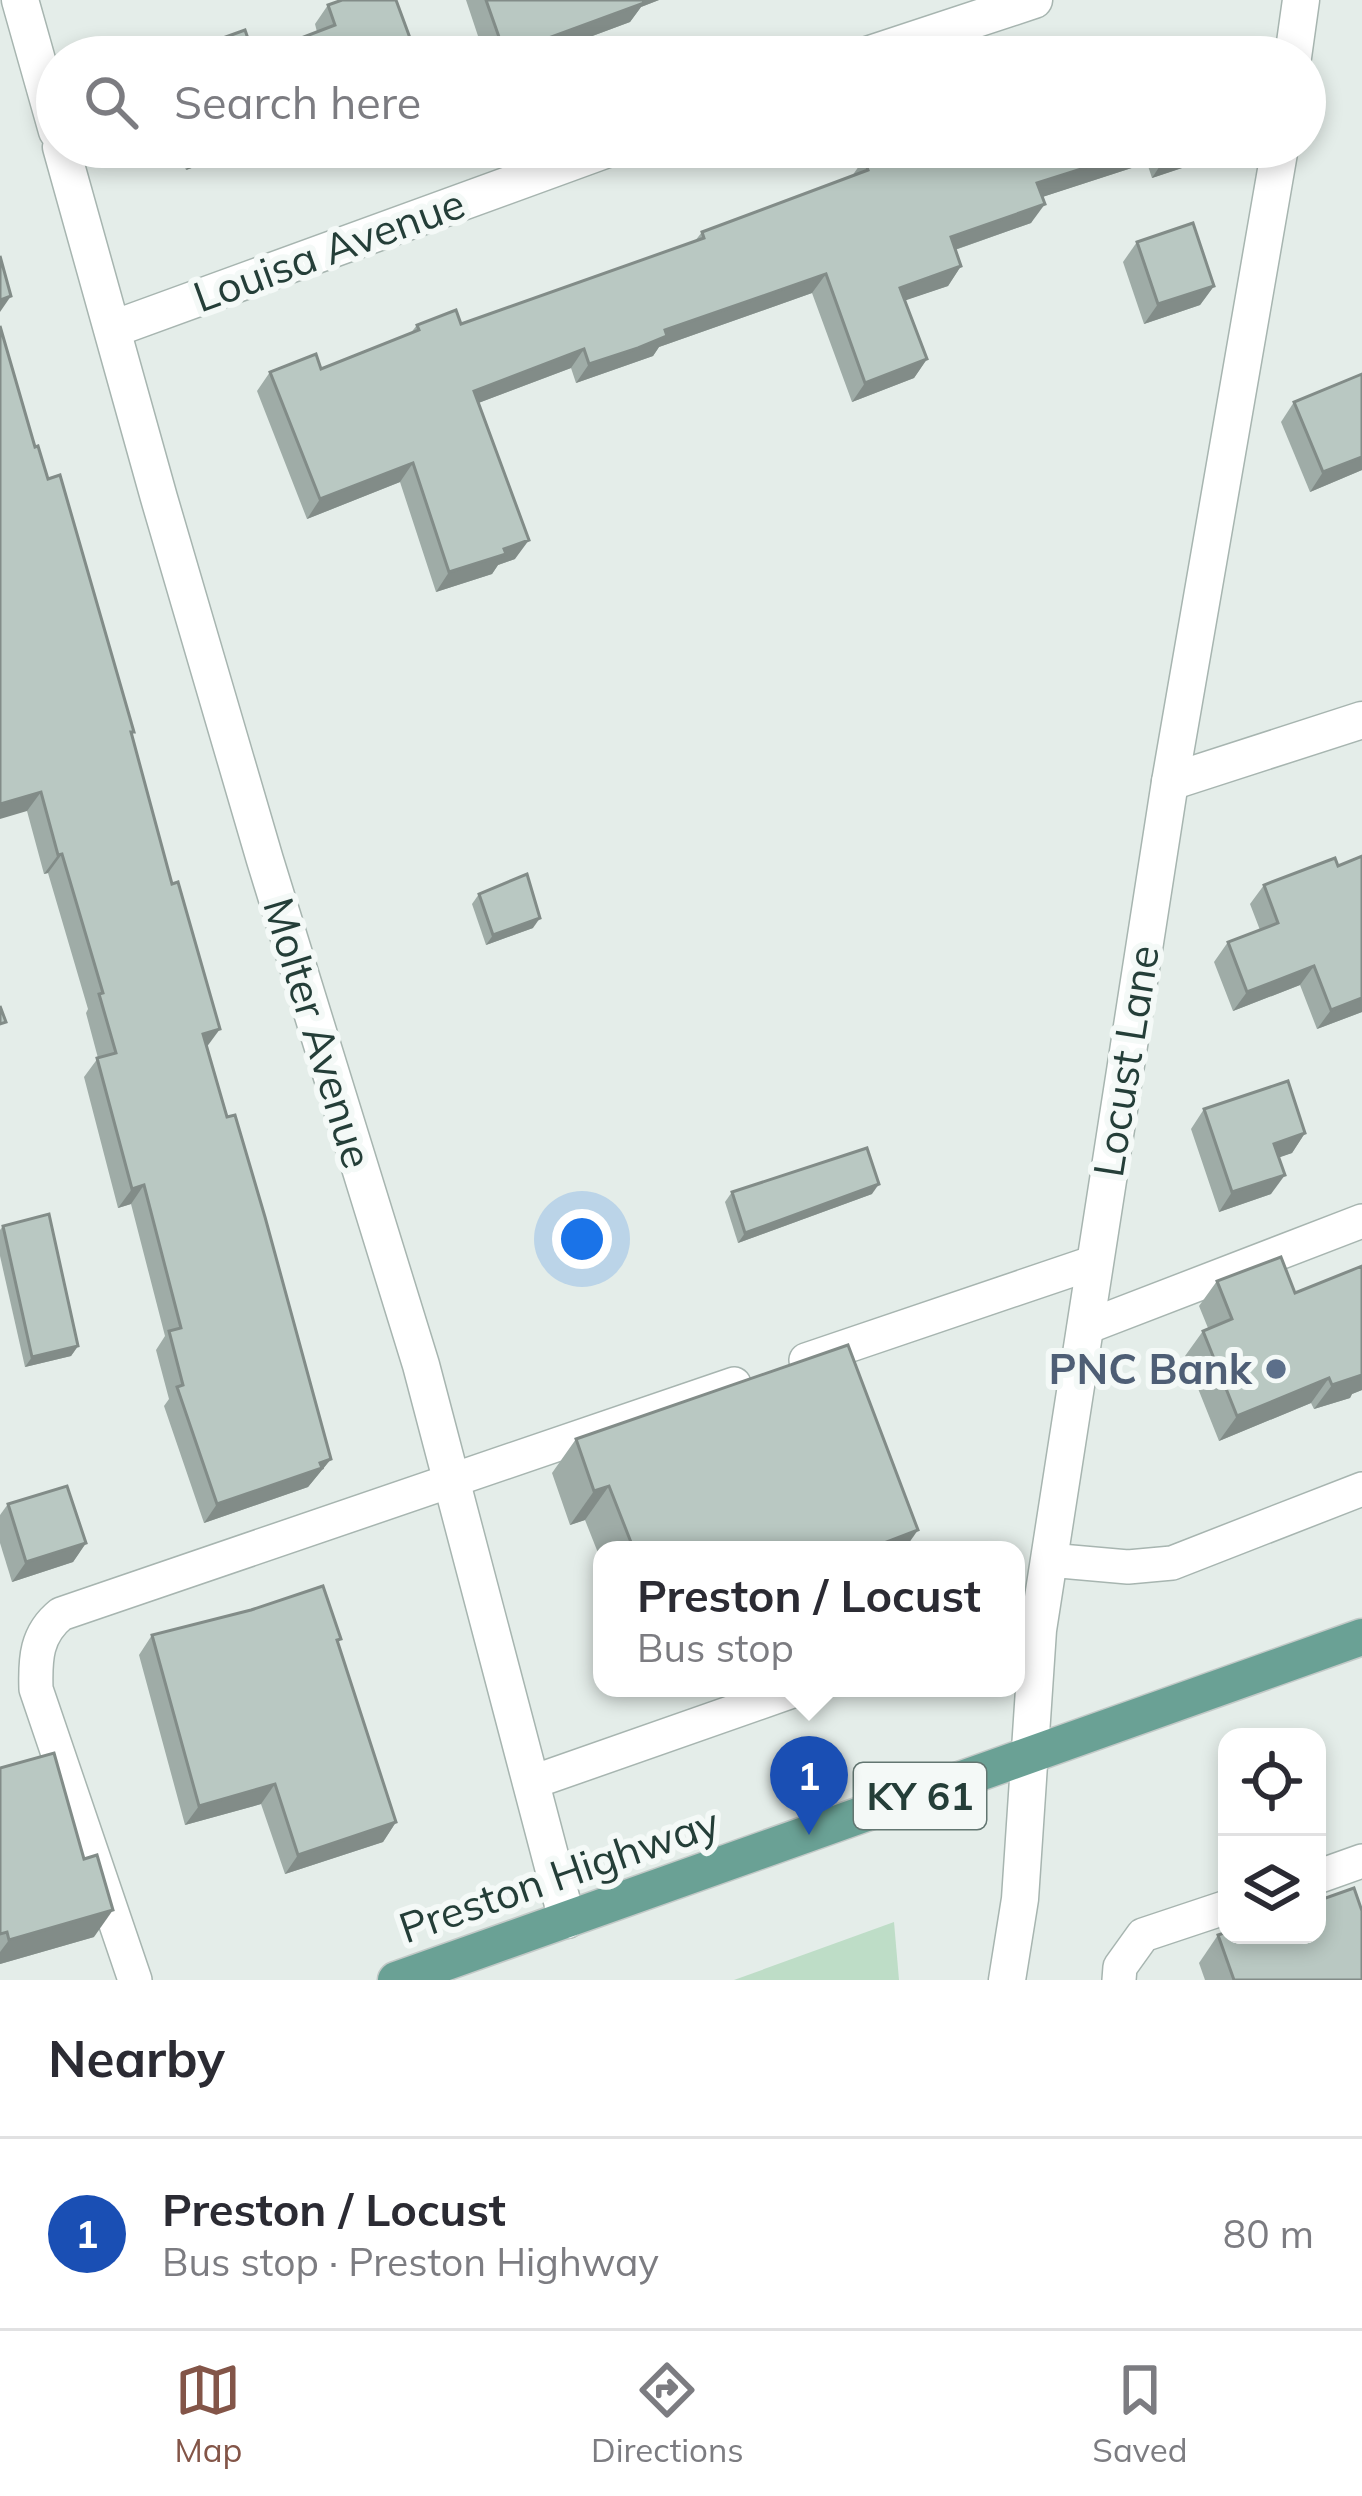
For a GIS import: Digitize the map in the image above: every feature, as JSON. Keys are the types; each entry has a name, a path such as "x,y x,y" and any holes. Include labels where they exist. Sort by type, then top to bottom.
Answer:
{"main road":[{"name":"Preston Highway","path":"395,1980 1362,1637"}],"street":[{"path":"20,0 36,57"},
{"path":"925,36 1034,0"},
{"path":"1296,36 1301,0"},
{"name":"Molter Avenue","path":"68,168 238,770 421,1365 567,1920"},
{"name":"Louisa Avenue","path":"113,329 556,168"},
{"name":"Locust Lane","path":"1007,1980 1020,1899 1030,1756 1037,1630 1029,1608 1049,1560 1170,782 1276,168"},
{"path":"1170,782 1362,720"}],"lane":[{"path":"1084,1328 1362,1221"},
{"path":"135,1980 36,1689 35,1659 49,1624 61,1614 1095,1262"},
{"path":"1049,1560 1128,1567 1172,1563 1362,1489"},
{"path":"530,1783 775,1697"},
{"path":"1326,1875 1360,1870"},
{"path":"1119,1980 1120,1967 1143,1935 1218,1910"}],"green space":[{"path":"894,1922 899,1980 734,1980"}],"building":[{"path":"342,0 396,0 409,36 306,36 335,25 328,5"},
{"path":"486,0 644,3 554,36 499,36"},
{"path":"1084,168 1037,183 1045,204 951,237 961,266 900,288 927,359 865,383 826,274 665,330 667,336 638,348 589,364 584,349 474,391 529,540 504,549 506,554 449,572 413,463 320,499 270,372 316,354 321,369 456,310 461,324 704,238 702,232 868,170"},
{"path":"1193,223 1214,286 1158,304 1137,242"},
{"path":"0,256 11,296 0,300"},
{"path":"0,326 35,447 48,479 60,475 172,884 178,882 220,1029 203,1034 227,1117 235,1115 331,1459 320,1463 322,1468 217,1504 177,1387 183,1385 169,1331 181,1328 144,1185 132,1189 97,1058 116,1053 62,854 58,855 41,792 0,804"},
{"path":"1362,374 1362,457 1323,472 1294,402"},
{"path":"1362,856 1362,998 1331,1010 1314,966 1247,992 1228,942 1278,923 1264,885 1335,858 1338,866"},
{"path":"527,874 540,918 493,935 479,894"},
{"path":"1288,1081 1305,1133 1274,1144 1285,1175 1232,1192 1204,1109"},
{"path":"867,1148 879,1184 745,1233 732,1192"},
{"path":"49,1214 78,1346 32,1357 3,1226"},
{"name":"PNC Bank","path":"1281,1257 1295,1293 1362,1266 1362,1375 1332,1385 1329,1378 1237,1416 1203,1331 1232,1319 1217,1281"},
{"path":"848,1345 918,1530 889,1541 630,1541 609,1486 594,1491 576,1439"},
{"path":"67,1486 86,1543 26,1562 8,1504"},
{"path":"323,1586 396,1822 298,1855 275,1784 199,1806 152,1635"},
{"path":"54,1753 84,1859 97,1855 113,1910 9,1940 7,1932 0,1934 0,1768"},
{"path":"1354,1888 1362,1911 1362,1980 1234,1980 1221,1944 1326,1944 1326,1898"}],"place":[{"name":"PNC Bank","path":"1276,1369"},
{"name":"Preston / Locust","path":"809,1835"}]}
